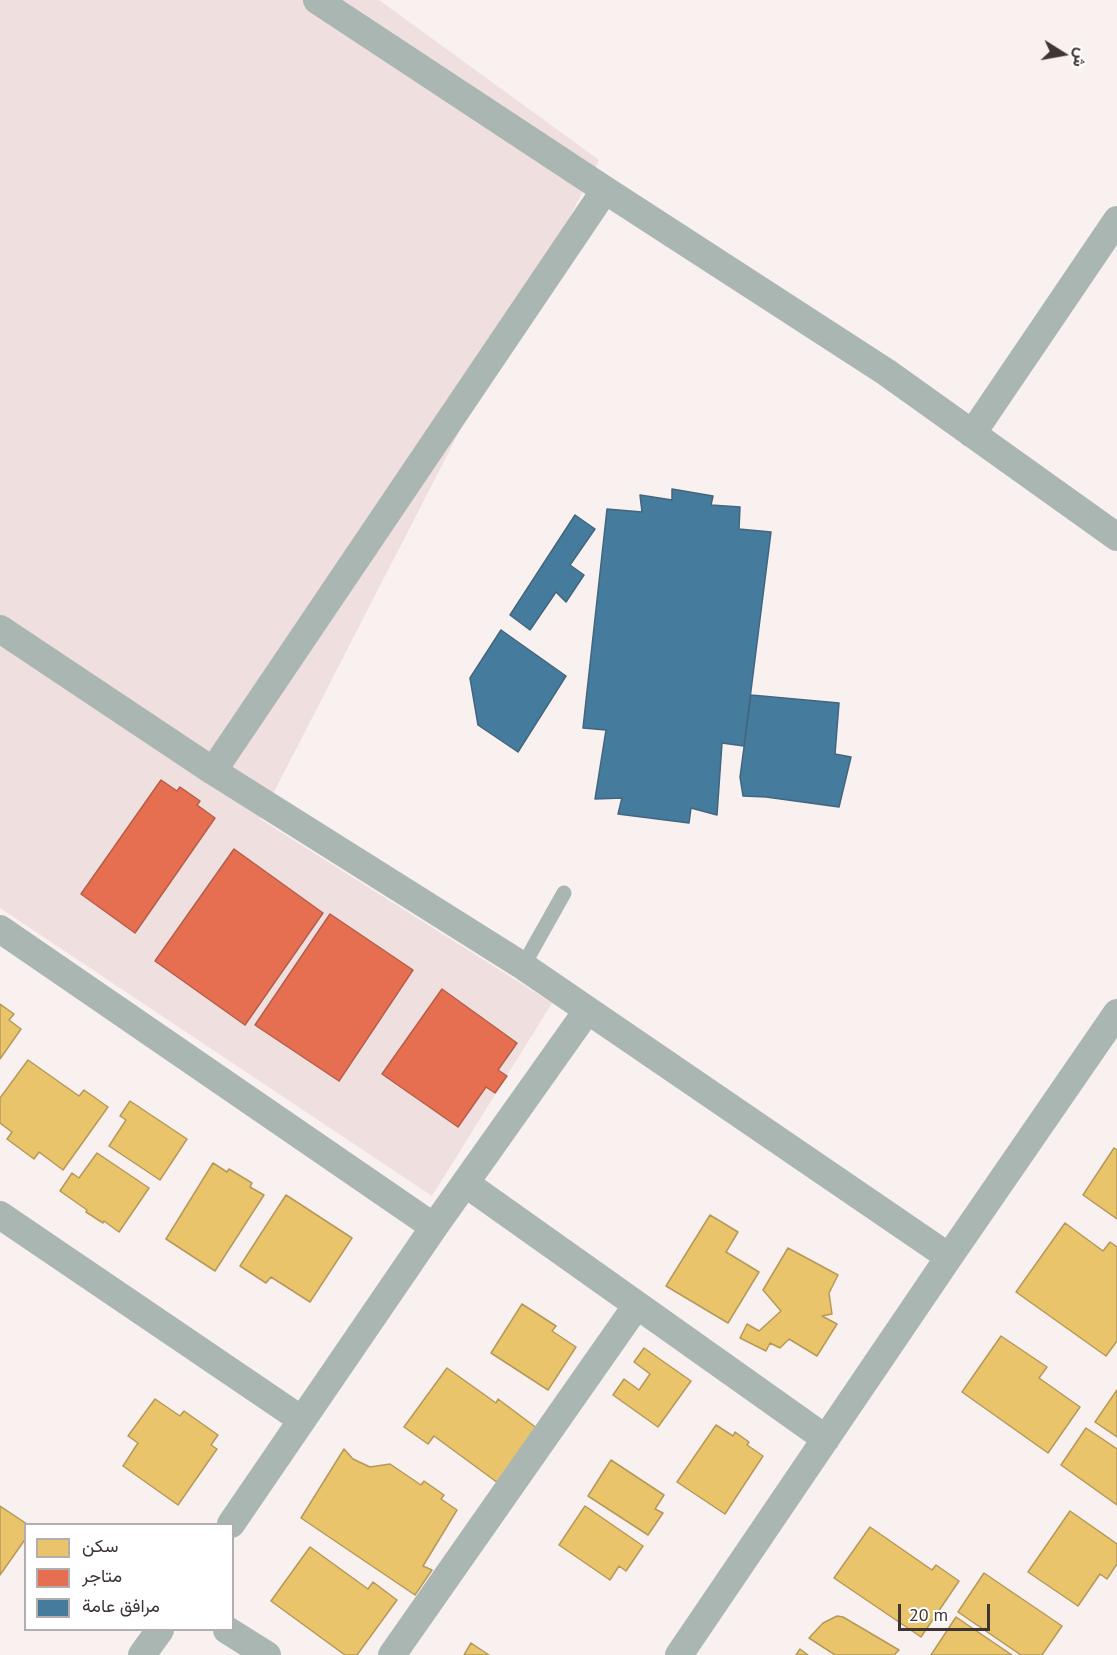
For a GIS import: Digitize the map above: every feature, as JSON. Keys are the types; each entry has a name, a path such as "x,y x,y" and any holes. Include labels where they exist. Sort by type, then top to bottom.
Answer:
{"street":[{"path":"317,0 604,190 886,372 1117,537"},
{"path":"213,771 604,190"},
{"path":"972,434 1107,257 1117,220"},
{"path":"0,629 213,771 523,966 949,1257"},
{"path":"0,929 434,1227"},
{"path":"232,1523 434,1227 587,1011"},
{"path":"679,1655 949,1257 1113,1028"},
{"path":"465,1183 826,1439"},
{"path":"0,1215 302,1420"},
{"path":"392,1655 637,1305"},
{"path":"142,1655 159,1631"},
{"path":"230,1631 267,1655"}],"lane":[{"path":"523,966 564,893"}],"shaded area":[{"path":"0,0 379,0 599,160 260,819 552,1003 432,1196 0,908"}],"building: سكن":[{"path":"0,1004 14,1014 9,1020 21,1029 0,1059"},
{"path":"28,1060 79,1096 84,1090 108,1107 63,1170 39,1152 34,1159 7,1139 12,1132 0,1123 0,1098"},
{"path":"130,1101 187,1139 160,1180 109,1146 126,1120 120,1116"},
{"path":"1114,1148 1117,1150 1117,1219 1083,1195"},
{"path":"97,1153 149,1188 119,1232 86,1212 87,1210 60,1191 72,1173 79,1178"},
{"path":"213,1163 227,1172 229,1169 252,1183 250,1187 264,1195 215,1271 166,1239"},
{"path":"286,1195 352,1238 310,1302 271,1277 266,1283 240,1266"},
{"path":"710,1215 738,1232 726,1252 759,1272 728,1323 666,1286"},
{"path":"1065,1223 1103,1251 1110,1242 1117,1247 1117,1341 1106,1356 1016,1292"},
{"path":"788,1248 838,1275 829,1293 832,1314 822,1316 837,1324 817,1356 789,1339 780,1348 770,1343 766,1351 740,1338 747,1324 759,1331 781,1311 763,1290"},
{"path":"522,1304 556,1326 552,1331 576,1347 548,1390 491,1353"},
{"path":"1001,1336 1047,1367 1039,1378 1080,1407 1048,1453 962,1392"},
{"path":"644,1348 691,1381 658,1427 613,1395 624,1379 639,1390 650,1374 634,1362"},
{"path":"447,1368 496,1403 498,1399 538,1429 498,1483 434,1436 428,1444 404,1427"},
{"path":"1117,1390 1117,1437 1095,1422"},
{"path":"155,1399 180,1416 184,1411 218,1435 211,1445 217,1449 178,1505 123,1466 138,1443 128,1436"},
{"path":"716,1425 733,1436 735,1432 749,1442 747,1445 763,1456 725,1514 677,1482"},
{"path":"1086,1428 1117,1449 1117,1505 1061,1465"},
{"path":"344,1449 353,1459 370,1467 390,1464 421,1485 424,1481 444,1495 441,1499 457,1510 423,1566 432,1570 415,1595 301,1518"},
{"path":"611,1460 664,1495 655,1509 663,1513 648,1535 588,1496"},
{"path":"0,1506 26,1523 24,1541 0,1575"},
{"path":"585,1506 643,1546 626,1571 619,1566 610,1580 559,1545"},
{"path":"1070,1511 1117,1544 1117,1564 1107,1579 1100,1574 1078,1606 1028,1572"},
{"path":"870,1527 932,1570 936,1565 959,1581 921,1637 834,1578"},
{"path":"310,1547 368,1589 373,1582 397,1600 357,1655 345,1655 271,1601"},
{"path":"984,1573 1062,1626 1042,1655 1021,1655 958,1612"},
{"path":"837,1616 843,1617 899,1650 894,1655 835,1655 809,1638 823,1623"},
{"path":"956,1617 1012,1655 931,1655"},
{"path":"471,1643 489,1655 464,1655"},
{"path":"800,1649 808,1655 796,1655"}],"building: متاجر":[{"path":"161,780 177,791 180,787 200,801 197,805 215,818 135,933 81,894"},
{"path":"234,849 323,913 245,1025 155,961"},
{"path":"330,914 413,970 339,1081 255,1025"},
{"path":"442,989 517,1043 498,1070 507,1076 495,1093 486,1087 458,1127 382,1074"}],"building: مرافق عامة":[{"path":"672,489 713,496 711,505 740,507 739,529 771,532 744,746 722,743 717,815 691,808 689,823 618,814 622,798 595,799 606,730 583,728 607,509 642,512 640,495 672,500"},
{"path":"575,515 595,529 570,565 584,575 566,602 556,592 530,630 510,615"},
{"path":"501,630 566,676 518,752 478,725 470,678"},
{"path":"751,695 839,703 835,754 851,757 839,807 743,796 740,777"}]}
